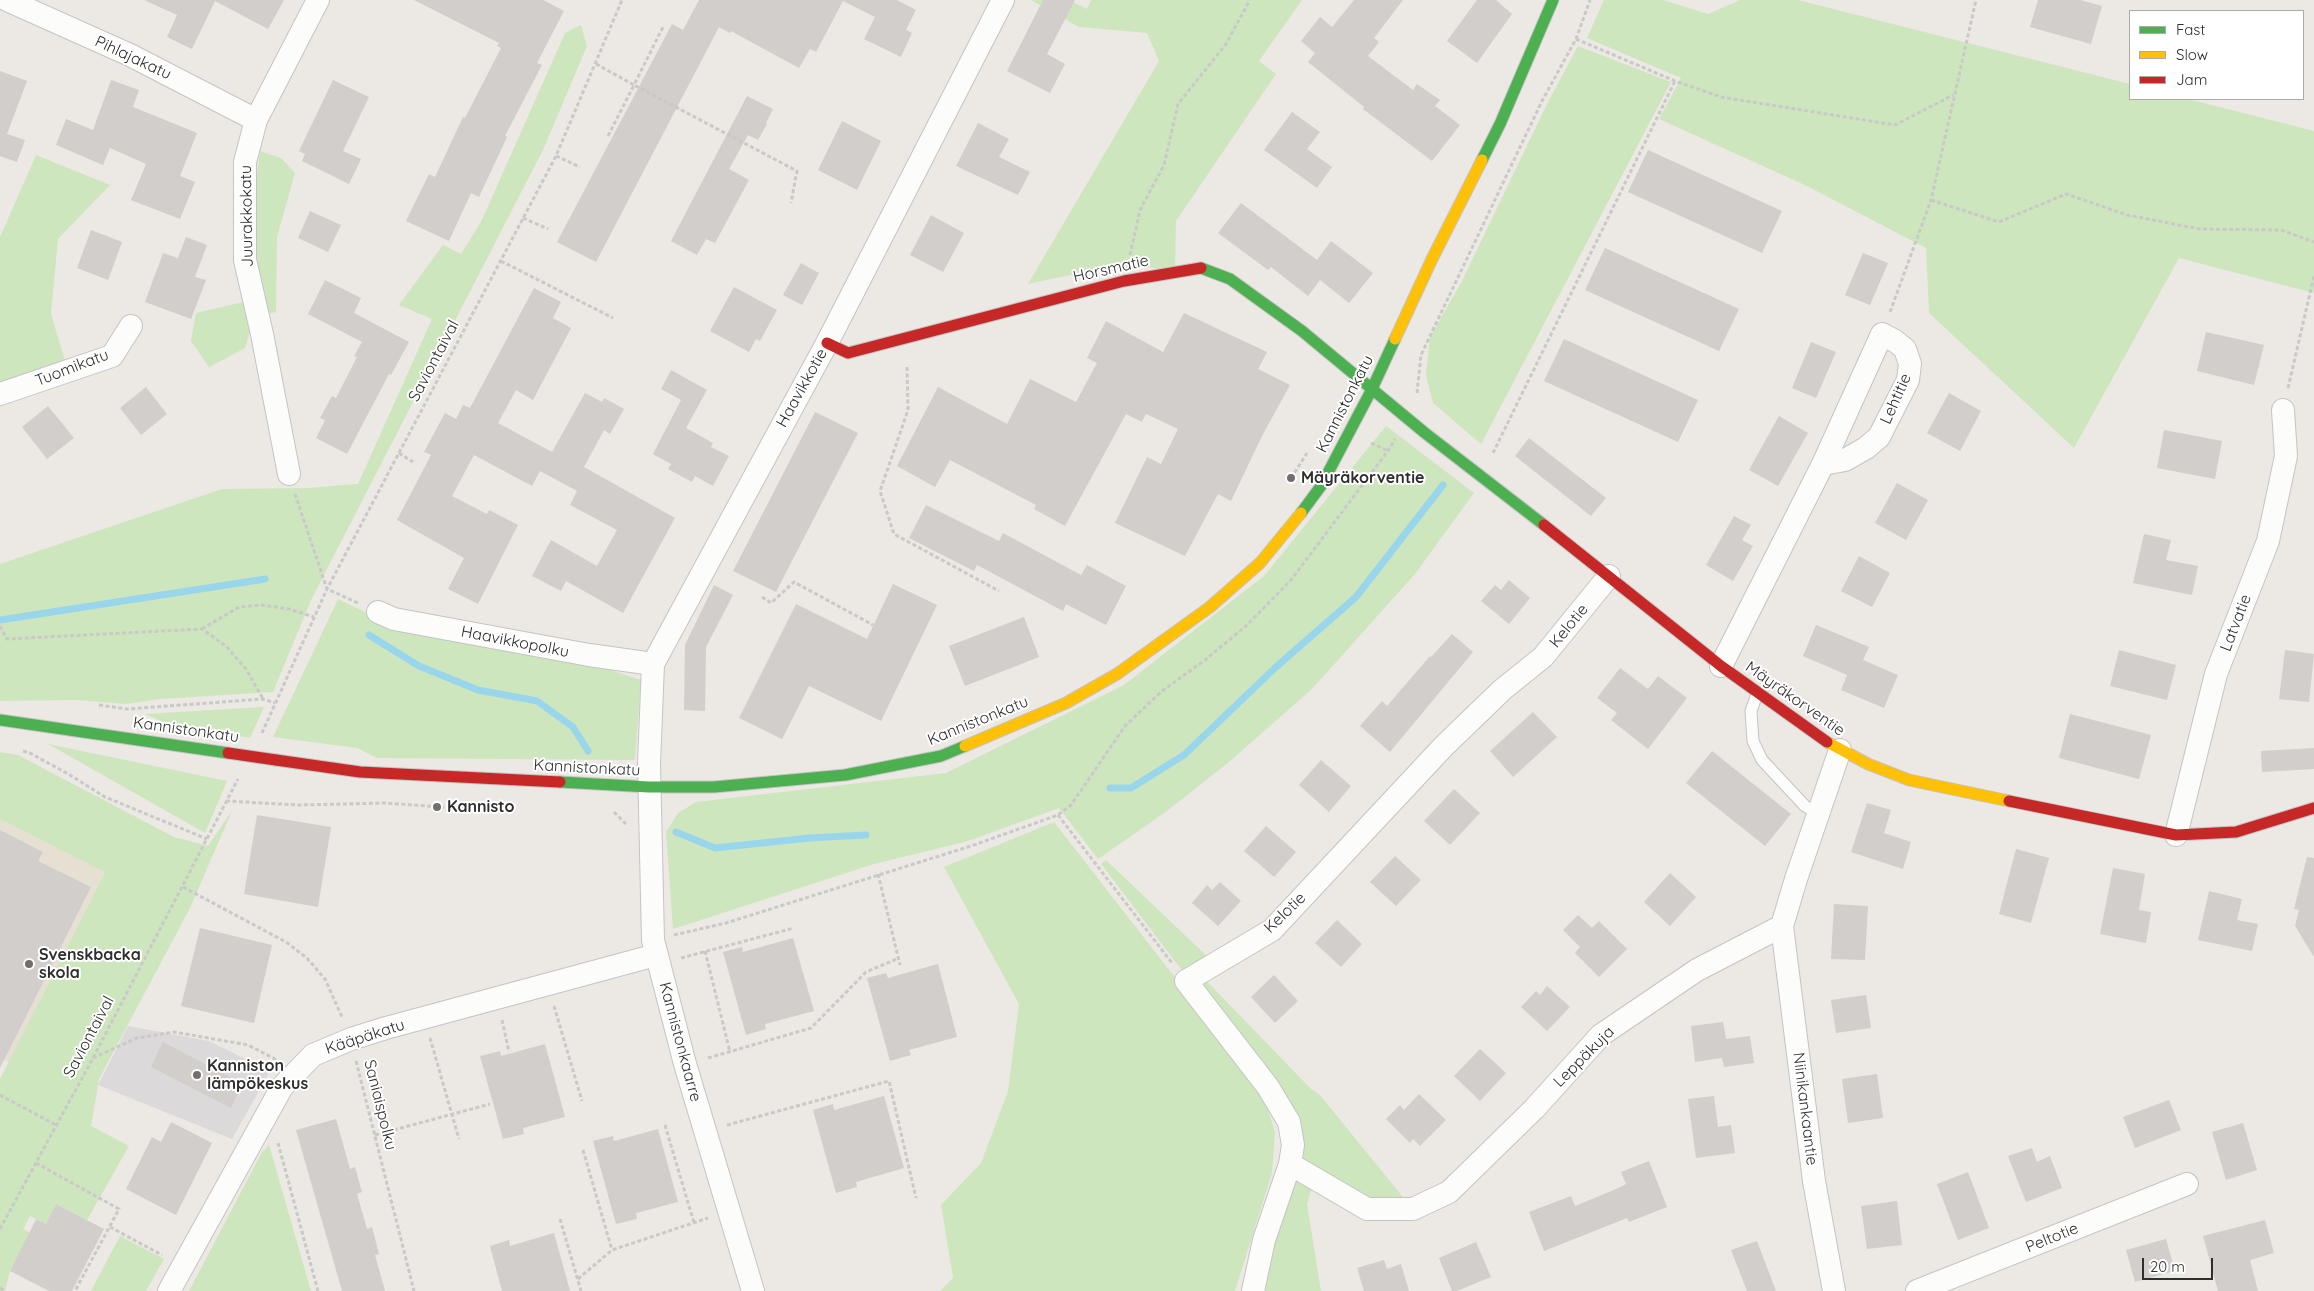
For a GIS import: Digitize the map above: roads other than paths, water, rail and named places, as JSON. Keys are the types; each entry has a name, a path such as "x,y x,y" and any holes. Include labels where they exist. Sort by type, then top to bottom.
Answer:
{"street":[{"name":"Pihlajakatu","path":"7,0 130,55 256,120"},
{"name":"Juurakkokatu","path":"289,474 262,334 245,260 245,162 256,120 318,0"},
{"name":"Haavikkotie","path":"649,787 653,664 827,343 1003,0"},
{"name":"Kannistonkatu","path":"0,720 360,772 649,787 714,787 845,775 940,756 1066,703 1125,668 1210,607 1260,563 1292,526 1321,486 1372,389 1432,259 1500,124 1553,0"},
{"name":"Horsmatie","path":"827,343 848,353 1124,281 1200,268 1230,279 1327,350 1372,389"},
{"name":"Tuomikatu","path":"0,394 112,356 131,326"},
{"name":"Lehtitie","path":"1882,334 1905,349 1910,364 1908,380 1879,437 1866,448 1845,460 1823,464 1882,334"},
{"name":"Mäyräkorventie","path":"1372,389 1720,666 1821,739 1840,750 1909,780 2176,835 2236,832 2314,808"},
{"name":"Latvatie","path":"2176,835 2216,674 2268,541 2286,456 2283,410"},
{"path":"1720,666 1823,464"},
{"name":"Kelotie","path":"1290,1164 1293,1145 1289,1122 1268,1087 1186,981 1272,930 1442,747 1502,690 1543,657 1609,576"},
{"name":"Haavikkopolku","path":"378,612 394,619 589,656 653,664"},
{"path":"1782,926 1840,750"},
{"name":"Kannistonkaarre","path":"649,787 652,834 653,940 657,960 685,1064 753,1291"},
{"name":"Leppäkuja","path":"1290,1164 1367,1209 1413,1209 1449,1192 1534,1109 1601,1035 1697,970 1782,926"},
{"name":"Niinikankaantie","path":"1782,926 1814,1181 1834,1291"},
{"name":"Kääpäkatu","path":"169,1291 270,1112 282,1087 313,1055 351,1039 497,998 548,984 657,960"},
{"path":"1253,1291 1264,1240 1290,1164"},
{"name":"Peltotie","path":"1917,1291 2187,1184"}],"lane":[{"path":"1758,694 1751,712 1753,741 1762,760 1805,806 1818,813"}],"waterway":[{"path":"1110,788 1131,788 1184,755 1276,667 1356,597 1443,485"},
{"path":"0,620 265,579"},
{"path":"369,635 419,666 478,690 537,701 573,727 588,751"},
{"path":"676,832 715,848 809,838 866,835"}],"place":[{"name":"Mäyräkorventie","path":"1291,478"},
{"name":"Kannisto","path":"437,807"},
{"name":"Svenskbacka skola","path":"29,964"},
{"name":"Kanniston lämpökeskus","path":"197,1075"}]}
